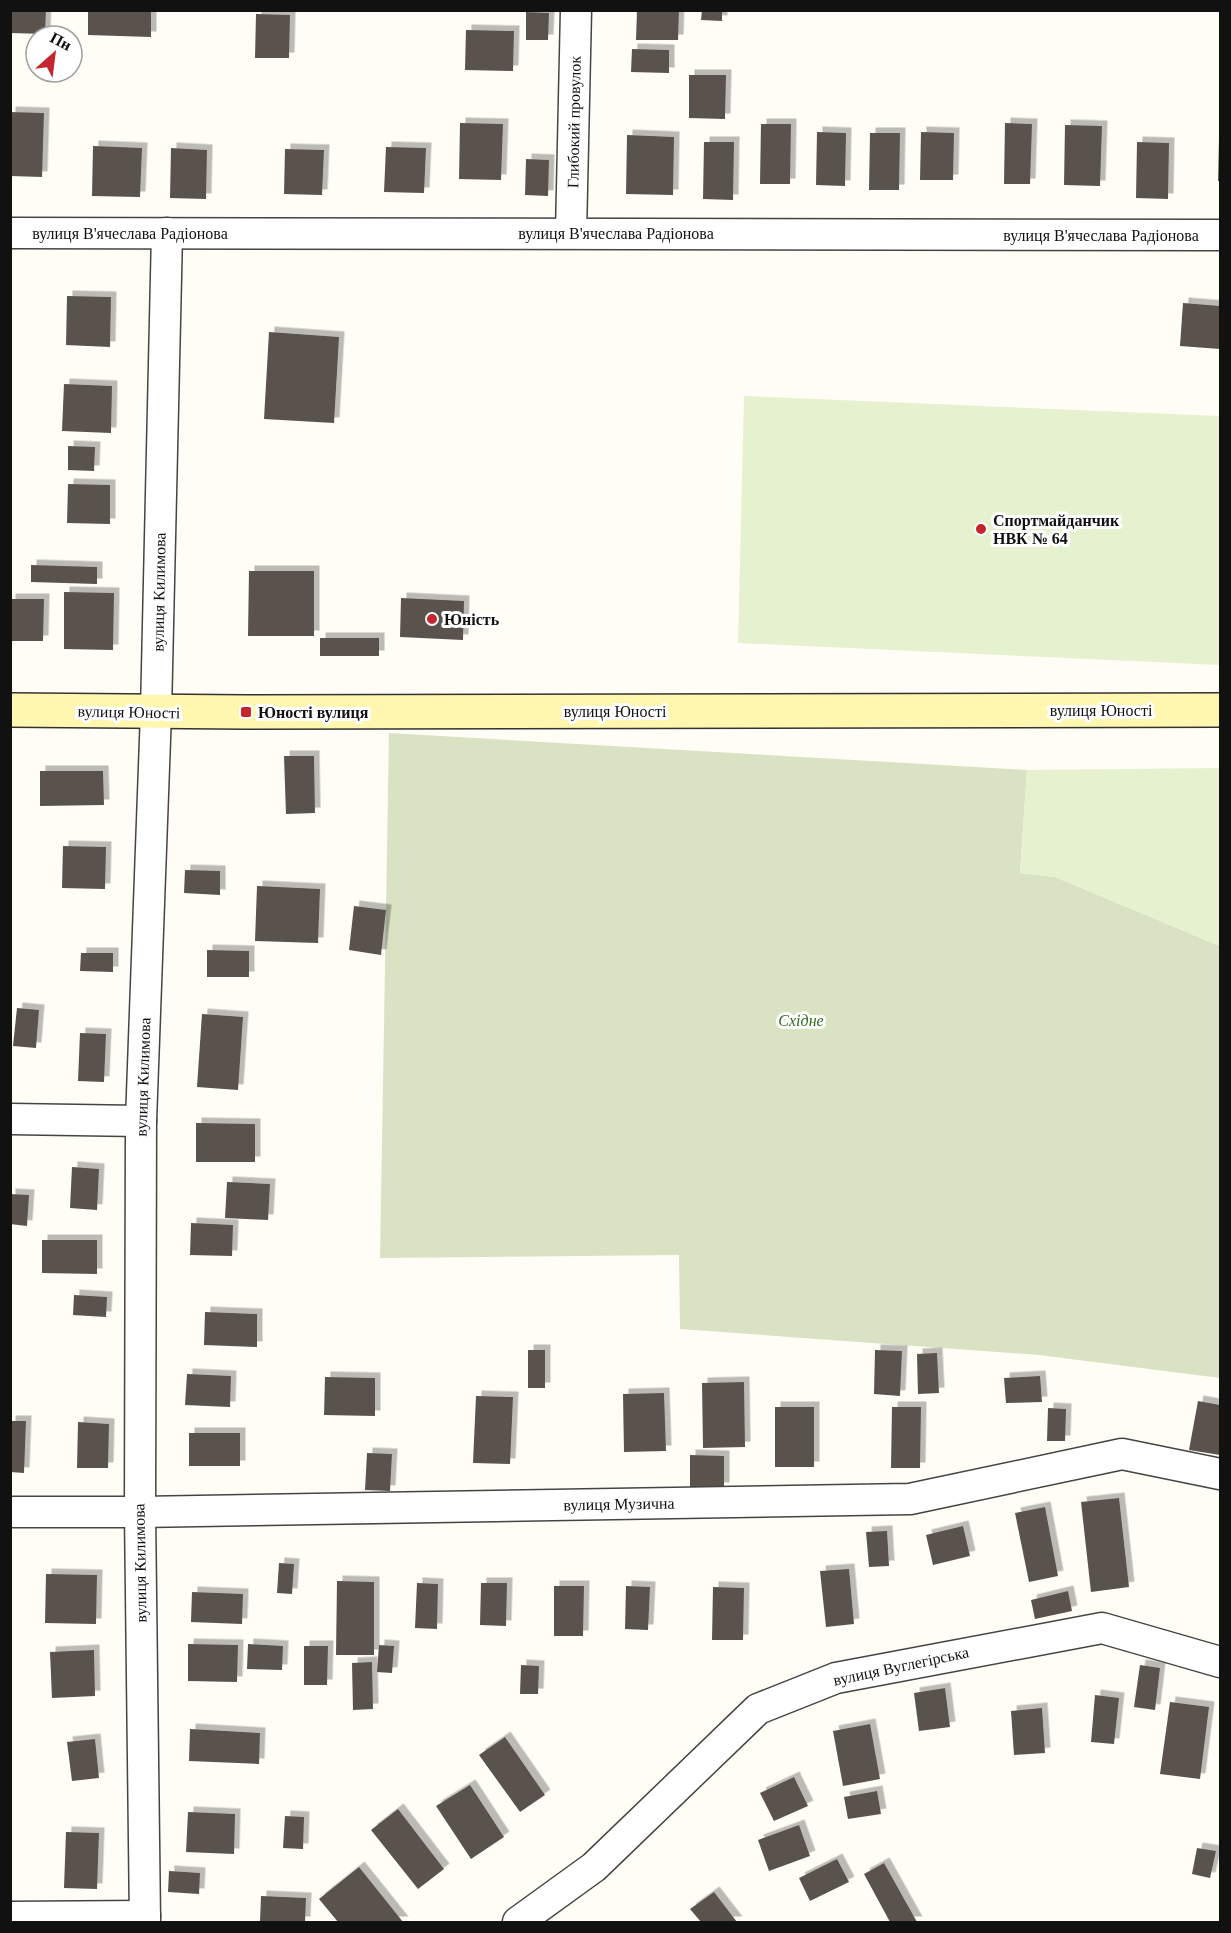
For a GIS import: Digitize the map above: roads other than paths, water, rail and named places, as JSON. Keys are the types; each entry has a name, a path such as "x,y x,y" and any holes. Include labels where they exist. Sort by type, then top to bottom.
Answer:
{"street":[{"name":"Глибокий провулок","path":"571,233 576,10"},
{"name":"вулиця Килимова","path":"145,1919 140,1512 141,1121 156,712 167,232"},
{"name":"вулиця В'ячеслава Радіонова","path":"10,233 1221,235"},
{"name":"вулиця Юності","path":"10,710 156,712 1221,710"},
{"path":"10,1119 141,1121"},
{"name":"вулиця Музична","path":"10,1512 140,1512 910,1499 1122,1454 1221,1474"},
{"name":"вулиця Вуглегірська","path":"518,1923 594,1867 758,1709 836,1678 1102,1628 1221,1662"},
{"path":"10,1917 145,1919"}],"place":[{"name":"Спортмайданчик НВК № 64","path":"981,529"},
{"name":"Юність","path":"432,619"},
{"name":"Юності вулиця","path":"246,712"}],"park label":[{"name":"Східне","path":"801,1020"}]}
